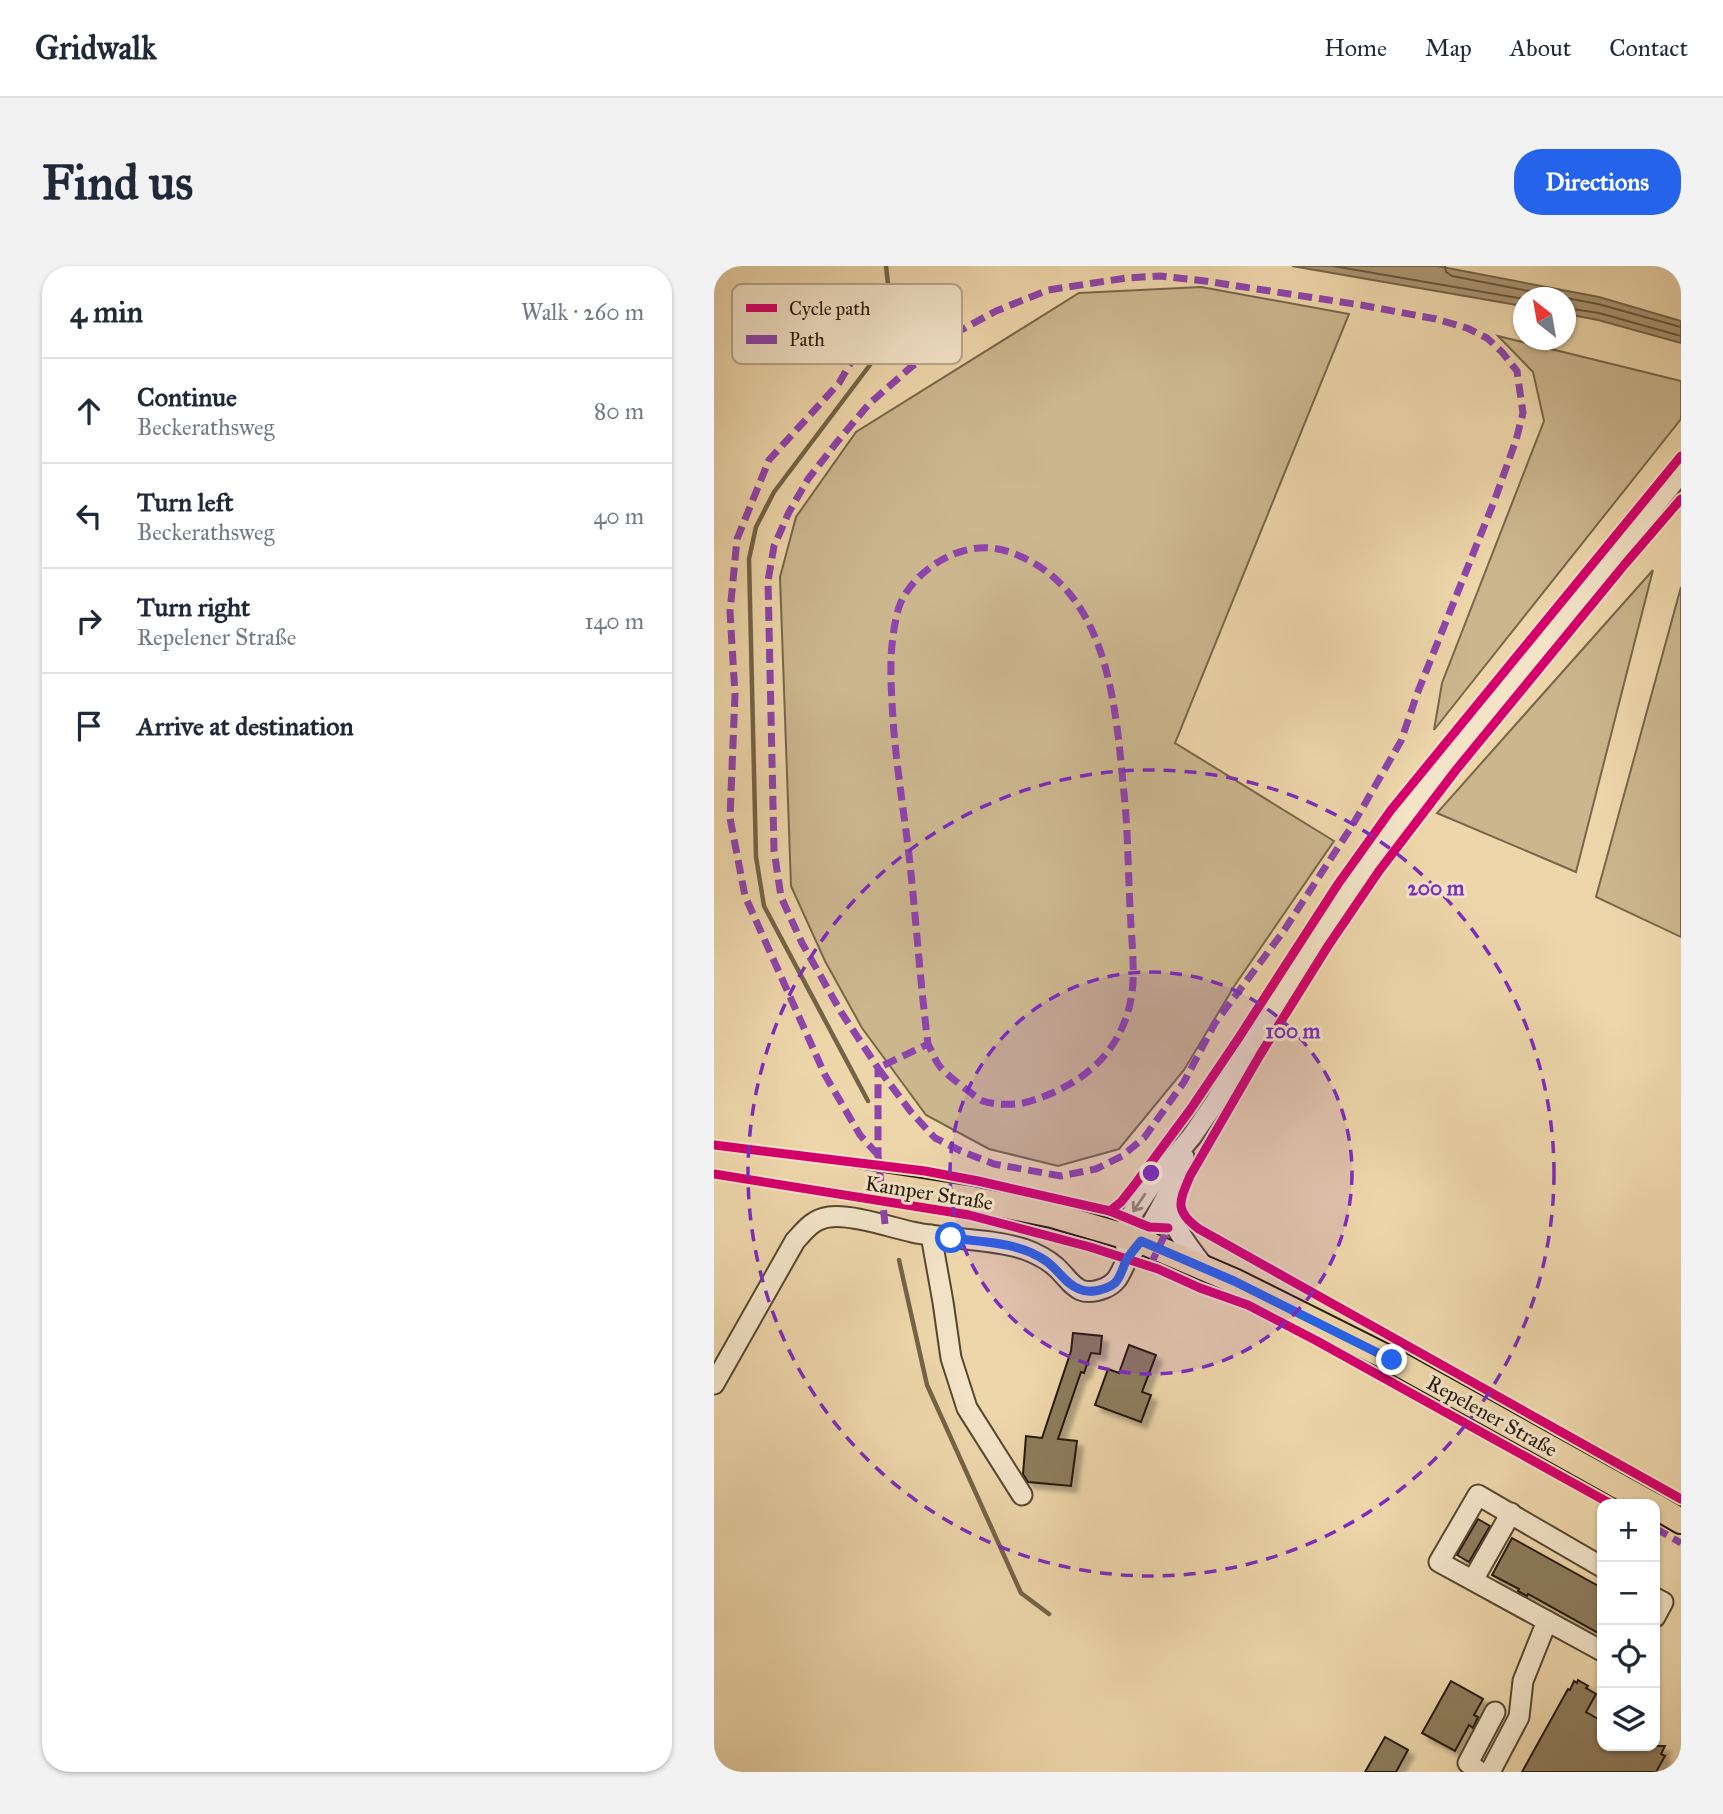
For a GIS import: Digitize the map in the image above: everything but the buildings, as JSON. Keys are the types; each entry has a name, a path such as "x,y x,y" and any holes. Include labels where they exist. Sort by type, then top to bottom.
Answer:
{"main road":[{"name":"Kamper Straße","path":"714,1159 967,1198 1052,1216 1131,1245"},
{"name":"Repelener Straße","path":"1131,1245 1204,1267 1392,1360 1642,1499"},
{"name":"Repelener Straße","path":"1660,1509 1681,1521"}],"street":[{"path":"1131,1245 1129,1219 1216,1101 1260,1026 1353,881 1470,732 1681,473"},
{"path":"1192,1136 1169,1202 1181,1236 1204,1267"},
{"path":"714,1384 795,1241 815,1221 832,1216 931,1235 1006,1245 1044,1259 1070,1284 1091,1292 1116,1282 1131,1245 1178,1171"},
{"path":"931,1235 951,1358 967,1408 1021,1495"},
{"path":"1597,1564 1478,1495 1439,1562 1597,1648"},
{"path":"1473,1580 1511,1513"},
{"path":"1490,1772 1519,1717 1522,1681 1547,1621"},
{"path":"1480,1772 1468,1763 1495,1712"}],"shaded area":[{"path":"1201,287 1349,314 1175,743 1334,841 1235,985 1184,1070 1119,1149 1058,1166 989,1149 926,1115 862,1028 825,961 791,886 780,577 796,517 856,432 1079,293"},
{"path":"1498,336 1513,340 1513,350 1555,350 1681,381 1681,419 1434,730 1442,683 1544,421 1533,372"},
{"path":"1653,570 1576,872 1437,813"},
{"path":"1681,587 1681,937 1596,897"}],"water":[{"path":"1292,266 1437,266 1547,287 1513,287 1513,304"},
{"path":"1576,293 1681,321 1681,343 1576,316"}],"waterway":[{"path":"886,266 888,284"},
{"path":"868,1101 764,906 756,857 749,559 756,527 774,492 871,364"},
{"path":"899,1260 927,1385 1021,1593 1049,1614"}],"marked path":[{"path":"878,1068 911,1112 935,1138 994,1164 1061,1176 1096,1169 1122,1156 1144,1138 1184,1082 1215,1023 1283,932 1352,826 1401,741 1417,694 1495,499 1523,413 1517,371 1487,338 1467,328 1436,319 1361,305 1205,281 1160,276 1126,278 1048,290 996,311 962,330"},
{"path":"850,364 839,383 769,460 737,539 730,612 735,694 730,818 745,896 825,1075 860,1135 878,1155"},
{"path":"878,1068 841,1012 802,943 781,897 774,850 768,581 774,546 808,479 869,404 915,364"},
{"path":"972,549 1004,550 1028,560 1055,579 1076,603 1092,631 1104,662 1117,728 1126,822 1133,954 1130,1005 1113,1045 1084,1075 1065,1087 1023,1103 997,1104 983,1101 941,1068 928,1044 895,740 891,689 894,630 903,597 916,580 934,565 953,554 972,549"},
{"path":"878,1068 928,1044"},
{"path":"878,1068 878,1155 885,1224"},
{"path":"1150,1266 1170,1227"},
{"path":"1660,1531 1681,1543"}],"cycle path":[{"path":"1110,1211 1121,1202 1190,1110 1338,884 1391,810 1681,456"},
{"path":"1681,499 1456,770 1379,871 1260,1055 1190,1176 1181,1199 1182,1211 1199,1229 1681,1499"},
{"path":"714,1145 925,1171 1110,1211 1149,1227 1168,1228"},
{"path":"714,1174 969,1215 1090,1247 1158,1269 1248,1305 1602,1499"}],"route":[{"path":"951,1238 1025,1250 1056,1268 1070,1284 1091,1292 1116,1282 1141,1241 1234,1281 1392,1360"}]}
